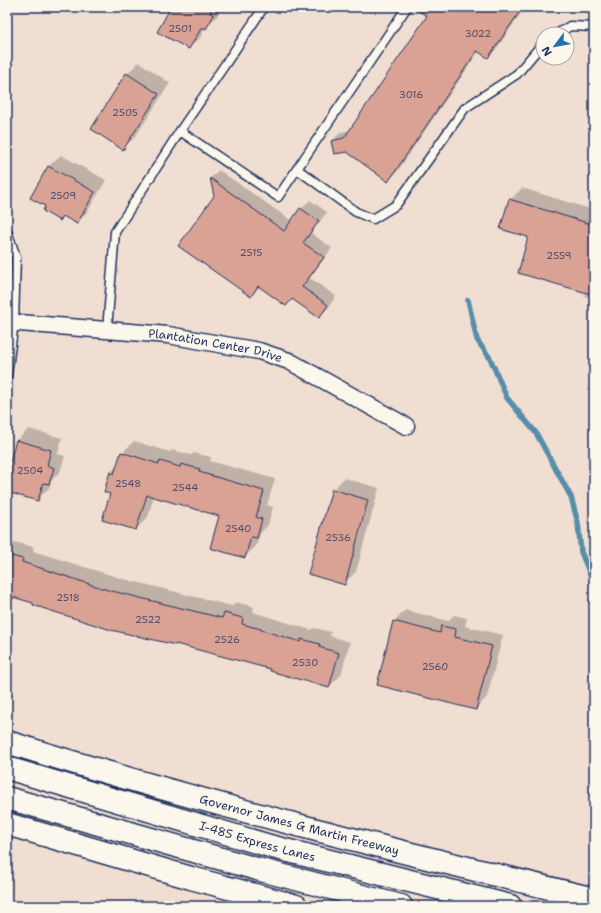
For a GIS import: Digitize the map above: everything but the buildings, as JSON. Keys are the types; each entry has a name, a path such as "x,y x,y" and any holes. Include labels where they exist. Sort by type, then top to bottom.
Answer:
{"highway":[{"name":"Governor James G Martin Freeway","path":"7,742 168,790 358,841 594,900"},
{"name":"I-485 Express Lanes","path":"7,768 273,847 510,906"},
{"path":"7,798 257,869 401,906"},
{"path":"7,824 191,878 296,906"}],"street":[{"name":"Plantation Center Drive","path":"10,322 168,335 259,351 290,361 406,426"}],"lane":[{"path":"107,330 115,232 180,131 264,7"},
{"path":"180,131 278,197 407,7"},
{"path":"575,26 594,27"},
{"path":"297,169 356,212 373,219 396,205 465,108 517,74 535,53"},
{"path":"7,231 16,257 7,375"}],"waterway":[{"path":"468,300 477,340 490,358 507,398 536,433 571,497 578,523 581,552 594,584"}]}
